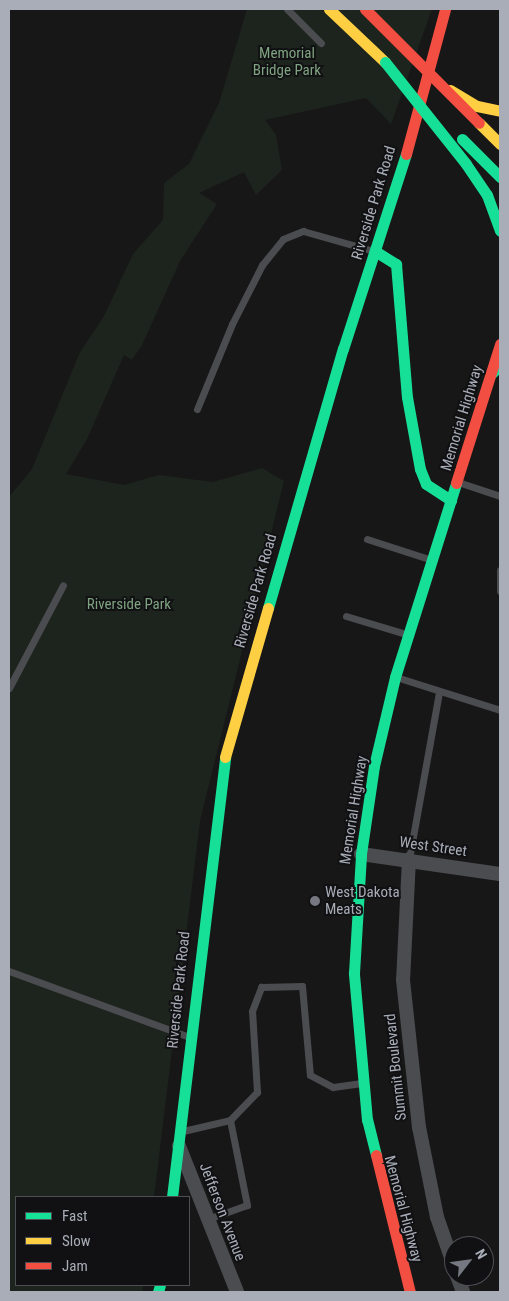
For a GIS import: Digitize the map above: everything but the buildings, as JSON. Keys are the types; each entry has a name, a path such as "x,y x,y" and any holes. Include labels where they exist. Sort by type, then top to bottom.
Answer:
{"main road":[{"path":"329,9 500,177"},
{"path":"365,9 500,144"},
{"name":"Riverside Park Road","path":"172,1196 220,776 375,251 402,171 445,9"},
{"path":"385,62 466,164 487,195 500,231"},
{"path":"440,84 477,106 500,111"},
{"path":"375,251 396,264 407,397 420,469 426,484 451,500"},
{"name":"Memorial Highway","path":"410,1292 379,1181 363,1083 354,973 361,854 374,766 395,677 451,500 496,369 500,344"}],"street":[{"name":"West Street","path":"361,854 409,859 500,874"},
{"name":"Summit Boulevard","path":"409,859 404,901 405,1000 419,1127 437,1217 444,1237"},
{"name":"Jefferson Avenue","path":"179,1138 207,1220 237,1292"}],"lane":[{"path":"288,9 321,43"},
{"path":"197,409 236,315 262,264 284,239 303,231 375,251"},
{"path":"458,482 500,496"},
{"path":"367,538 432,560"},
{"path":"500,570 500,591"},
{"path":"9,688 63,585"},
{"path":"346,616 408,635"},
{"path":"395,677 500,710"},
{"path":"409,859 439,692"},
{"path":"9,971 190,1037"},
{"path":"179,1138 230,1120 256,1092 252,1012 262,987 302,986 310,1075 333,1088 363,1083"},
{"path":"207,1220 247,1205 230,1120"}],"green space":[{"name":"Riverside Park","path":"247,9 432,9 391,124 366,98 265,120 276,135 282,170 256,195 244,172 199,193 217,204 180,261 142,345 132,360 124,355 87,439 66,474 124,485 159,475 213,482 262,468 284,481 200,821 154,1196 15,1196 15,1286 143,1286 142,1292 9,1292 9,497 32,469 80,352 104,316 133,254 163,220 164,183 189,164 219,103"}],"traffic: fast":[{"path":"385,62 466,164"},
{"path":"462,139 500,177"},
{"path":"268,608 343,349 406,154"},
{"path":"466,164 487,195 500,231"},
{"path":"375,251 396,264 407,397 420,469 426,484 451,500"},
{"path":"492,373 500,365"},
{"path":"376,1155 367,1120 354,973 361,854 374,766 395,677 456,483"},
{"path":"172,1196 225,757"},
{"path":"158,1292 160,1286"}],"traffic: slow":[{"path":"329,9 385,62"},
{"path":"450,90 477,106 500,111"},
{"path":"479,123 500,144"},
{"path":"225,757 268,608"}],"traffic: jam":[{"path":"365,9 479,123"},
{"path":"406,154 445,9"},
{"path":"456,483 500,344"},
{"path":"376,1155 410,1292"}],"place":[{"name":"West Dakota Meats","path":"315,901"}],"park label":[{"name":"Memorial Bridge Park","path":"287,62"}]}
